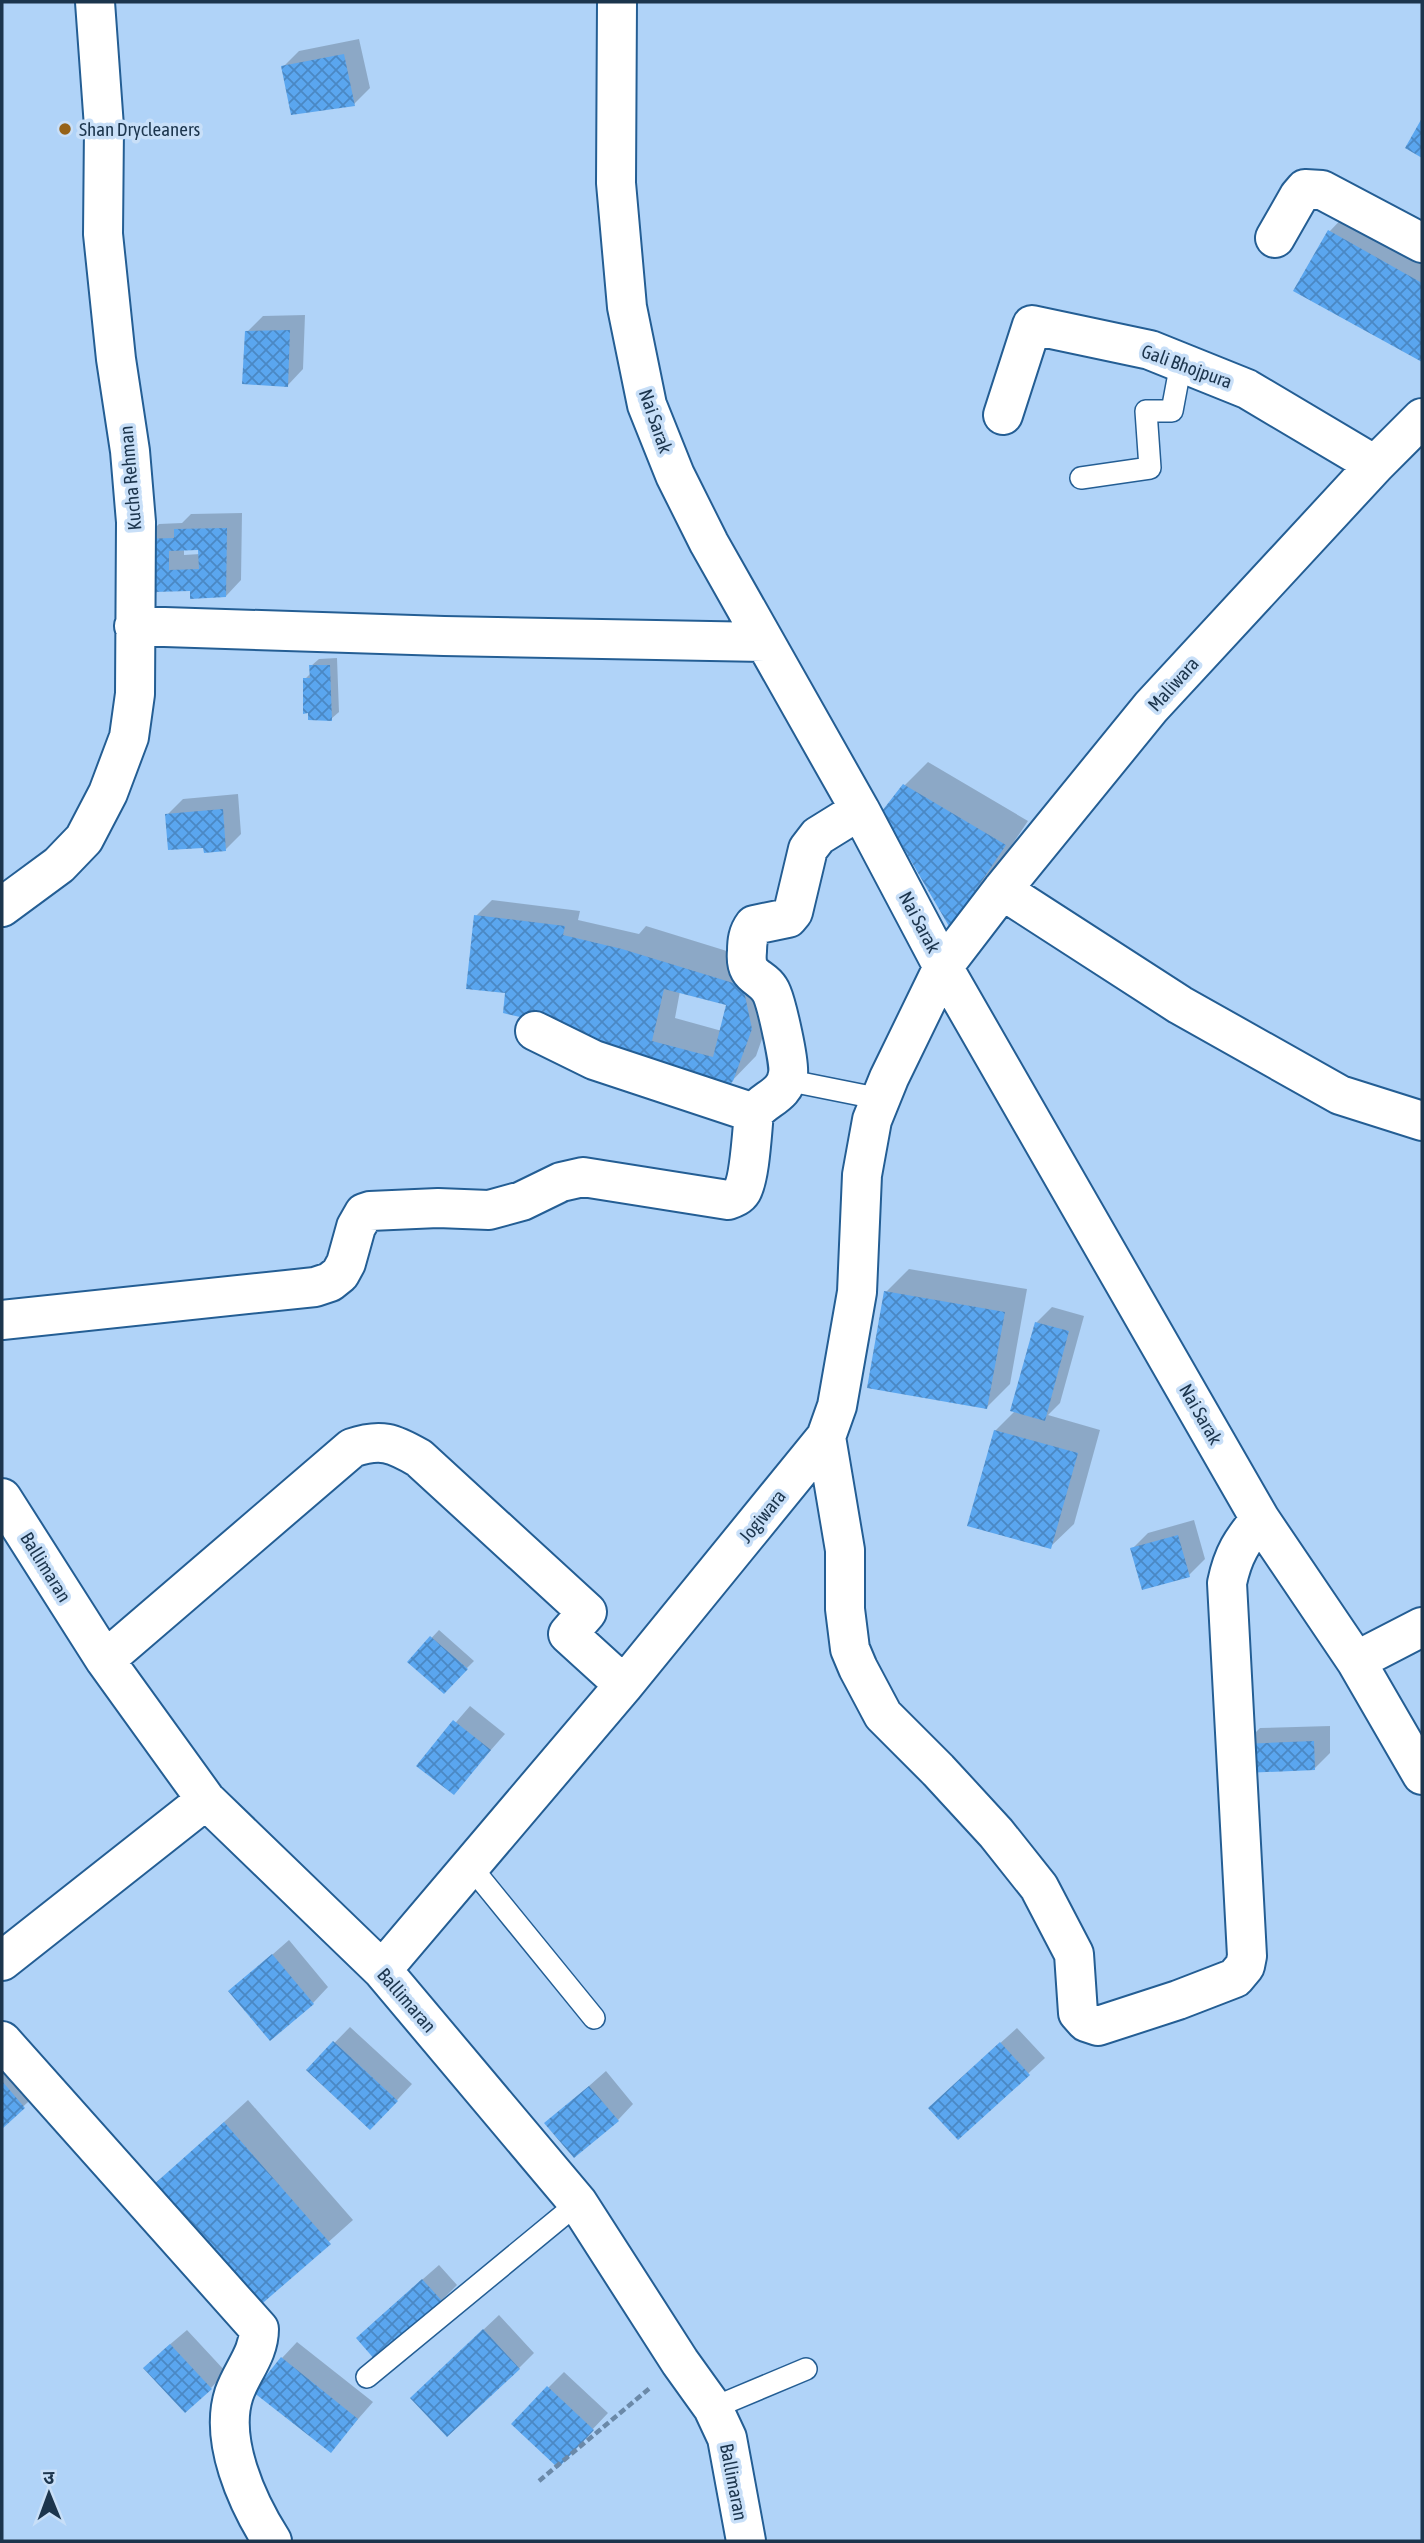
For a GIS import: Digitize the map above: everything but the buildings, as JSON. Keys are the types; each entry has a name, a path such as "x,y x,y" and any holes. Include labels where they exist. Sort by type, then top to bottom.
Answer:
{"street":[{"name":"Kucha Rehman","path":"2,907 59,865 84,839 108,793 129,737 135,695 136,522 130,451 116,359 103,234 104,127 95,2"},
{"name":"Nai Sarak","path":"617,2 616,183 627,307 647,405 681,486 709,543 860,810 943,967 1260,1519 1356,1661 1422,1775"},
{"path":"1275,238 1299,196 1305,189 1313,188 1322,190 1422,243"},
{"name":"Gali Bhojpura","path":"1003,415 1032,325 1150,350 1248,389 1375,465"},
{"name":"Maliwara","path":"943,967 1151,707 1375,465 1422,418"},
{"path":"134,626 444,636 764,642"},
{"path":"2,1320 315,1287 330,1282 340,1274 360,1218 370,1211 489,1210 523,1200 561,1182 583,1177 728,1200 736,1198 742,1192 754,1113 760,1104 779,1094 789,1074 772,994 748,969 746,961 750,931 754,925 788,918 793,912 808,849 813,841 860,810"},
{"path":"1002,890 1180,1005 1340,1095 1422,1121"},
{"name":"Jogiwara","path":"382,1970 625,1685 827,1437 837,1406 857,1292 862,1175 872,1120 943,967"},
{"path":"535,1031 594,1060 754,1113"},
{"path":"827,1437 845,1550 845,1609 850,1649 858,1668 883,1715 996,1833 1040,1887 1074,1954 1078,2013 1093,2026 1178,2000 1235,1978 1245,1966 1246,1942 1227,1583 1231,1563 1240,1543 1260,1519"},
{"path":"105,1660 352,1448 382,1442 398,1446 419,1458 587,1612 568,1634 625,1685"},
{"name":"Ballimaran","path":"2,1498 105,1660 206,1800 382,1970 578,2203 680,2362 713,2408 727,2438 746,2541"},
{"path":"1356,1661 1422,1627"},
{"path":"2,1961 206,1800"},
{"path":"2,2041 259,2329 257,2347 235,2390 230,2409 230,2436 246,2494 272,2541"}],"lane":[{"path":"1081,478 1150,468 1146,411 1172,411 1181,363"},
{"path":"786,1080 881,1099"},
{"path":"471,1867 594,2018"},
{"path":"367,2377 578,2203"},
{"path":"713,2408 806,2369"}],"path":[{"path":"539,2482 680,2362"}],"place":[{"name":"Shan Drycleaners","path":"65,129"}]}
